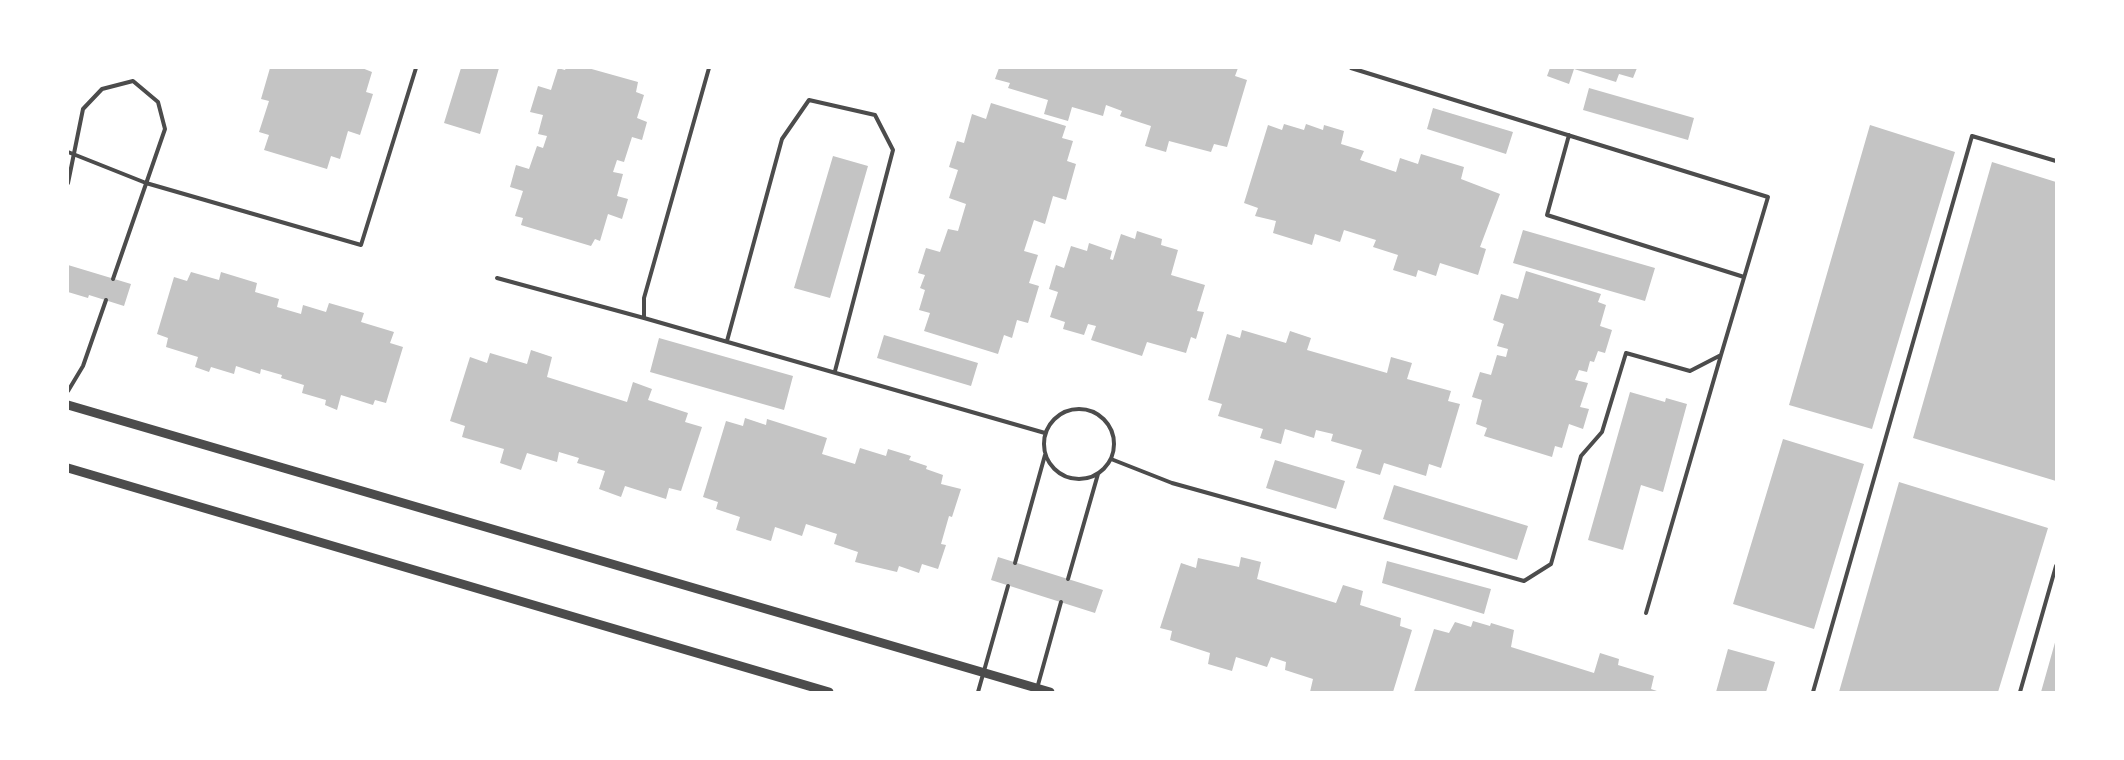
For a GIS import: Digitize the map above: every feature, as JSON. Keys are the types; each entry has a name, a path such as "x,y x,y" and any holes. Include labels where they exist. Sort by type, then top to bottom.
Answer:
{"street":[{"path":"68,405 984,673 1036,690 1050,692"},
{"path":"68,468 829,692"}],"lane":[{"path":"68,152 146,183 361,245 416,68"},
{"path":"644,318 644,298 709,68"},
{"path":"1351,68 1768,197 1646,614"},
{"path":"68,183 82,109 102,89 133,81 158,102 165,129 113,278"},
{"path":"727,341 782,139 809,100 876,115 893,150 835,371"},
{"path":"1569,135 1547,215 1744,277"},
{"path":"1813,692 1972,136 2056,161"},
{"path":"497,278 835,371 1045,433"},
{"path":"68,391 83,366 106,300"},
{"path":"1111,459 1172,484 1524,580 1551,564 1581,456 1602,432 1626,353 1690,371 1721,354"},
{"path":"1015,563 1045,456 1045,433 1059,415 1069,410 1081,409 1094,412 1105,421 1112,432 1114,446 1111,459 1098,474 1068,579"},
{"path":"1045,456 1051,466 1060,474 1070,478 1082,480 1098,474"},
{"path":"2020,692 2056,566"},
{"path":"978,692 1008,586"},
{"path":"1036,690 1061,602"}],"building":[{"path":"270,68 362,68 372,72 366,92 373,94 360,135 348,131 340,159 331,156 327,169 264,150 269,135 259,132 269,101 261,99"},
{"path":"461,68 499,68 480,134 444,123"},
{"path":"558,68 565,70 566,68 588,68 638,82 636,92 644,95 637,118 647,122 642,140 632,137 624,162 617,160 613,172 623,174 617,196 628,199 622,219 608,214 600,241 595,239 591,246 521,225 523,218 515,216 523,191 510,187 516,165 529,169 537,146 543,148 547,136 538,134 543,115 530,112 538,86 551,90"},
{"path":"999,68 1238,68 1235,76 1247,80 1227,147 1214,144 1211,152 1169,141 1166,152 1145,146 1151,126 1120,116 1122,111 1106,105 1103,116 1072,107 1068,121 1044,114 1048,100 1008,88 1010,83 995,79"},
{"path":"1550,68 1637,68 1633,78 1619,74 1616,82 1574,69 1569,84 1547,76"},
{"path":"1589,88 1694,118 1688,140 1583,110"},
{"path":"991,103 1066,126 1062,138 1073,141 1067,161 1076,164 1066,200 1053,196 1045,224 1034,220 1024,251 1038,255 1029,283 1039,286 1028,323 1017,320 1012,338 1004,335 998,354 924,331 930,313 919,310 925,290 920,288 925,275 918,273 926,248 940,252 948,229 958,231 966,204 949,198 958,170 949,167 957,141 964,143 972,114 986,119"},
{"path":"1433,108 1513,132 1506,154 1427,129"},
{"path":"1284,124 1304,130 1306,124 1323,130 1324,125 1344,131 1341,144 1364,151 1360,160 1396,172 1400,158 1418,164 1421,154 1464,167 1461,179 1500,194 1480,247 1486,249 1478,275 1440,263 1436,276 1418,270 1416,277 1393,270 1398,255 1373,247 1376,240 1344,230 1340,242 1315,234 1312,245 1273,233 1276,221 1255,216 1258,208 1244,203 1268,125 1282,130"},
{"path":"1870,125 1955,152 1872,429 1789,405"},
{"path":"833,156 868,166 830,298 794,288"},
{"path":"1992,162 2056,182 2056,481 1913,438"},
{"path":"1523,230 1655,268 1645,301 1513,263"},
{"path":"1137,231 1162,239 1161,245 1178,250 1171,275 1205,285 1197,311 1204,312 1196,339 1191,337 1186,353 1147,342 1142,356 1091,340 1096,326 1088,324 1084,335 1063,329 1065,322 1050,317 1058,292 1049,289 1056,265 1064,268 1071,246 1087,251 1089,243 1112,251 1110,259 1113,260 1121,234 1135,239"},
{"path":"68,265 131,284 124,306 89,295 88,298 68,292"},
{"path":"1526,271 1601,294 1598,302 1606,305 1600,326 1612,330 1605,353 1598,351 1594,362 1590,361 1587,372 1579,370 1575,380 1588,383 1580,407 1589,409 1583,429 1569,424 1562,448 1555,446 1552,457 1484,436 1487,428 1476,424 1482,400 1472,397 1480,372 1491,375 1497,355 1506,357 1508,349 1497,346 1504,324 1493,320 1501,294 1518,299"},
{"path":"191,272 219,280 221,272 257,283 255,292 279,299 277,307 301,314 303,305 326,312 329,303 364,313 361,322 394,332 390,343 403,347 386,403 375,400 373,405 341,395 337,410 325,405 326,400 302,393 304,385 281,378 282,375 261,369 260,374 236,366 234,374 211,367 209,372 195,367 198,357 166,347 168,338 157,334 174,277 187,281"},
{"path":"1242,330 1286,343 1290,331 1311,338 1307,350 1387,373 1391,357 1412,363 1407,379 1451,391 1448,401 1460,404 1441,468 1429,464 1426,476 1384,463 1380,475 1356,468 1362,450 1331,441 1333,434 1316,430 1314,438 1285,429 1281,444 1260,438 1263,429 1218,416 1222,404 1208,400 1227,334 1240,338"},
{"path":"884,335 978,363 971,386 877,358"},
{"path":"659,338 793,376 784,410 650,372"},
{"path":"531,350 552,357 547,377 627,402 633,382 652,389 648,400 688,413 685,422 702,427 681,491 669,488 666,499 625,486 621,497 599,489 605,471 577,463 579,458 559,452 557,462 527,453 521,470 500,463 504,449 462,437 465,426 450,421 470,357 487,363 490,353 527,364"},
{"path":"1630,392 1665,402 1666,398 1687,404 1663,492 1641,485 1623,550 1588,540"},
{"path":"745,418 766,425 767,419 827,438 822,454 855,464 860,448 886,456 888,449 911,456 909,460 927,466 926,469 943,475 941,484 961,489 952,517 949,516 941,544 946,545 938,569 922,564 919,573 899,566 897,572 855,562 858,552 834,544 837,534 806,524 802,536 775,527 771,541 736,530 740,517 716,509 718,502 703,497 726,421 743,426"},
{"path":"1783,439 1864,464 1814,629 1733,604"},
{"path":"1275,460 1345,481 1336,509 1266,488"},
{"path":"1899,482 2048,528 1998,692 1839,692"},
{"path":"1394,485 1528,526 1517,560 1383,519"},
{"path":"998,557 1103,590 1095,613 991,580"},
{"path":"1241,557 1261,562 1257,579 1336,603 1343,585 1363,591 1360,605 1401,618 1400,626 1412,630 1393,692 1310,692 1313,679 1285,670 1286,662 1271,657 1267,667 1236,657 1232,671 1208,664 1210,653 1170,640 1172,631 1160,628 1181,563 1196,568 1198,558 1239,567"},
{"path":"1387,561 1491,589 1484,614 1382,583"},
{"path":"1473,621 1490,626 1491,623 1514,630 1511,647 1594,673 1600,653 1619,659 1618,665 1654,676 1651,689 1660,692 1414,692 1434,629 1449,633 1455,622 1471,627"},
{"path":"2056,639 2056,692 2041,692"},
{"path":"1728,649 1775,662 1766,692 1716,692"}]}
